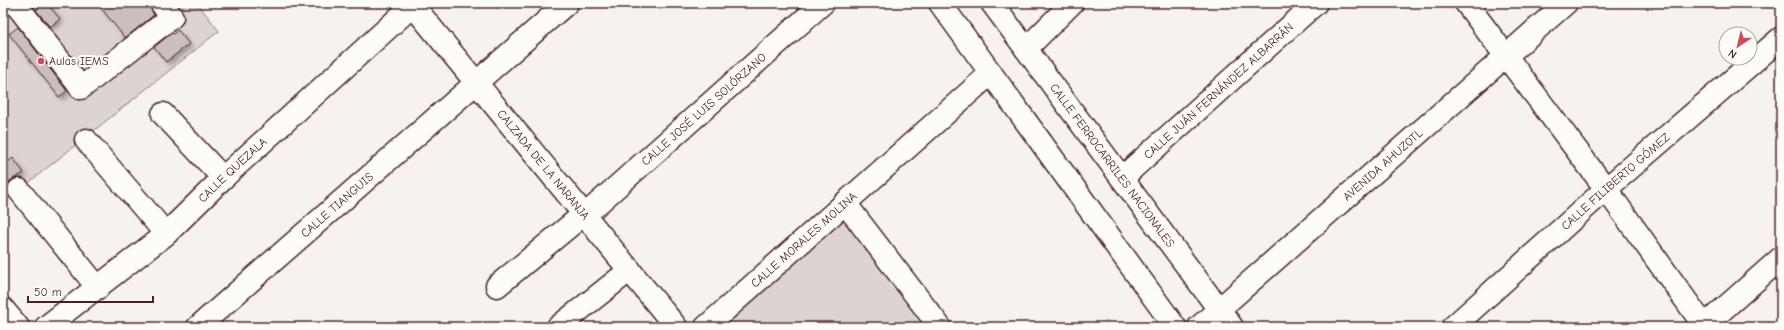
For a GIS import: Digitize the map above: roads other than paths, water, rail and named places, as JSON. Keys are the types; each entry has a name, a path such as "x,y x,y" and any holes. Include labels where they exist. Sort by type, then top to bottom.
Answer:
{"street":[{"path":"15,3 82,88 172,17 161,3"},
{"name":"CALLE TIANGUIS","path":"198,327 568,3"},
{"name":"CALLE JOSÉ LUIS SOLÓRZANO","path":"497,286 584,215 823,3"},
{"path":"940,3 1175,327"},
{"name":"CALLE FERROCARRILES NACIONALES","path":"992,3 1232,327"},
{"path":"1026,49 1072,3"},
{"name":"CALLE JUÁN FERNÁNDEZ ALBARRÁN","path":"1122,178 1316,3"},
{"path":"1466,3 1606,189 1704,327 1781,258"},
{"name":"AVENIDA AHUZOTL","path":"1199,327 1566,3"},
{"name":"CALZADA DE LA NARANJA","path":"412,4 676,327"},
{"name":"CALLE QUEZALA","path":"46,327 166,234 223,178 412,4"},
{"name":"CALLE FILIBERTO GÓMEZ","path":"1453,327 1606,189 1781,38"},
{"name":"CALLE MORALES MOLINA","path":"706,327 991,73"},
{"path":"162,114 223,178"},
{"path":"86,140 166,234"},
{"path":"19,190 98,288"},
{"path":"845,203 940,327"},
{"path":"558,327 630,270"},
{"path":"3,309 18,327"}],"place":[{"name":"Aulas IEMS","path":"41,61"}]}
